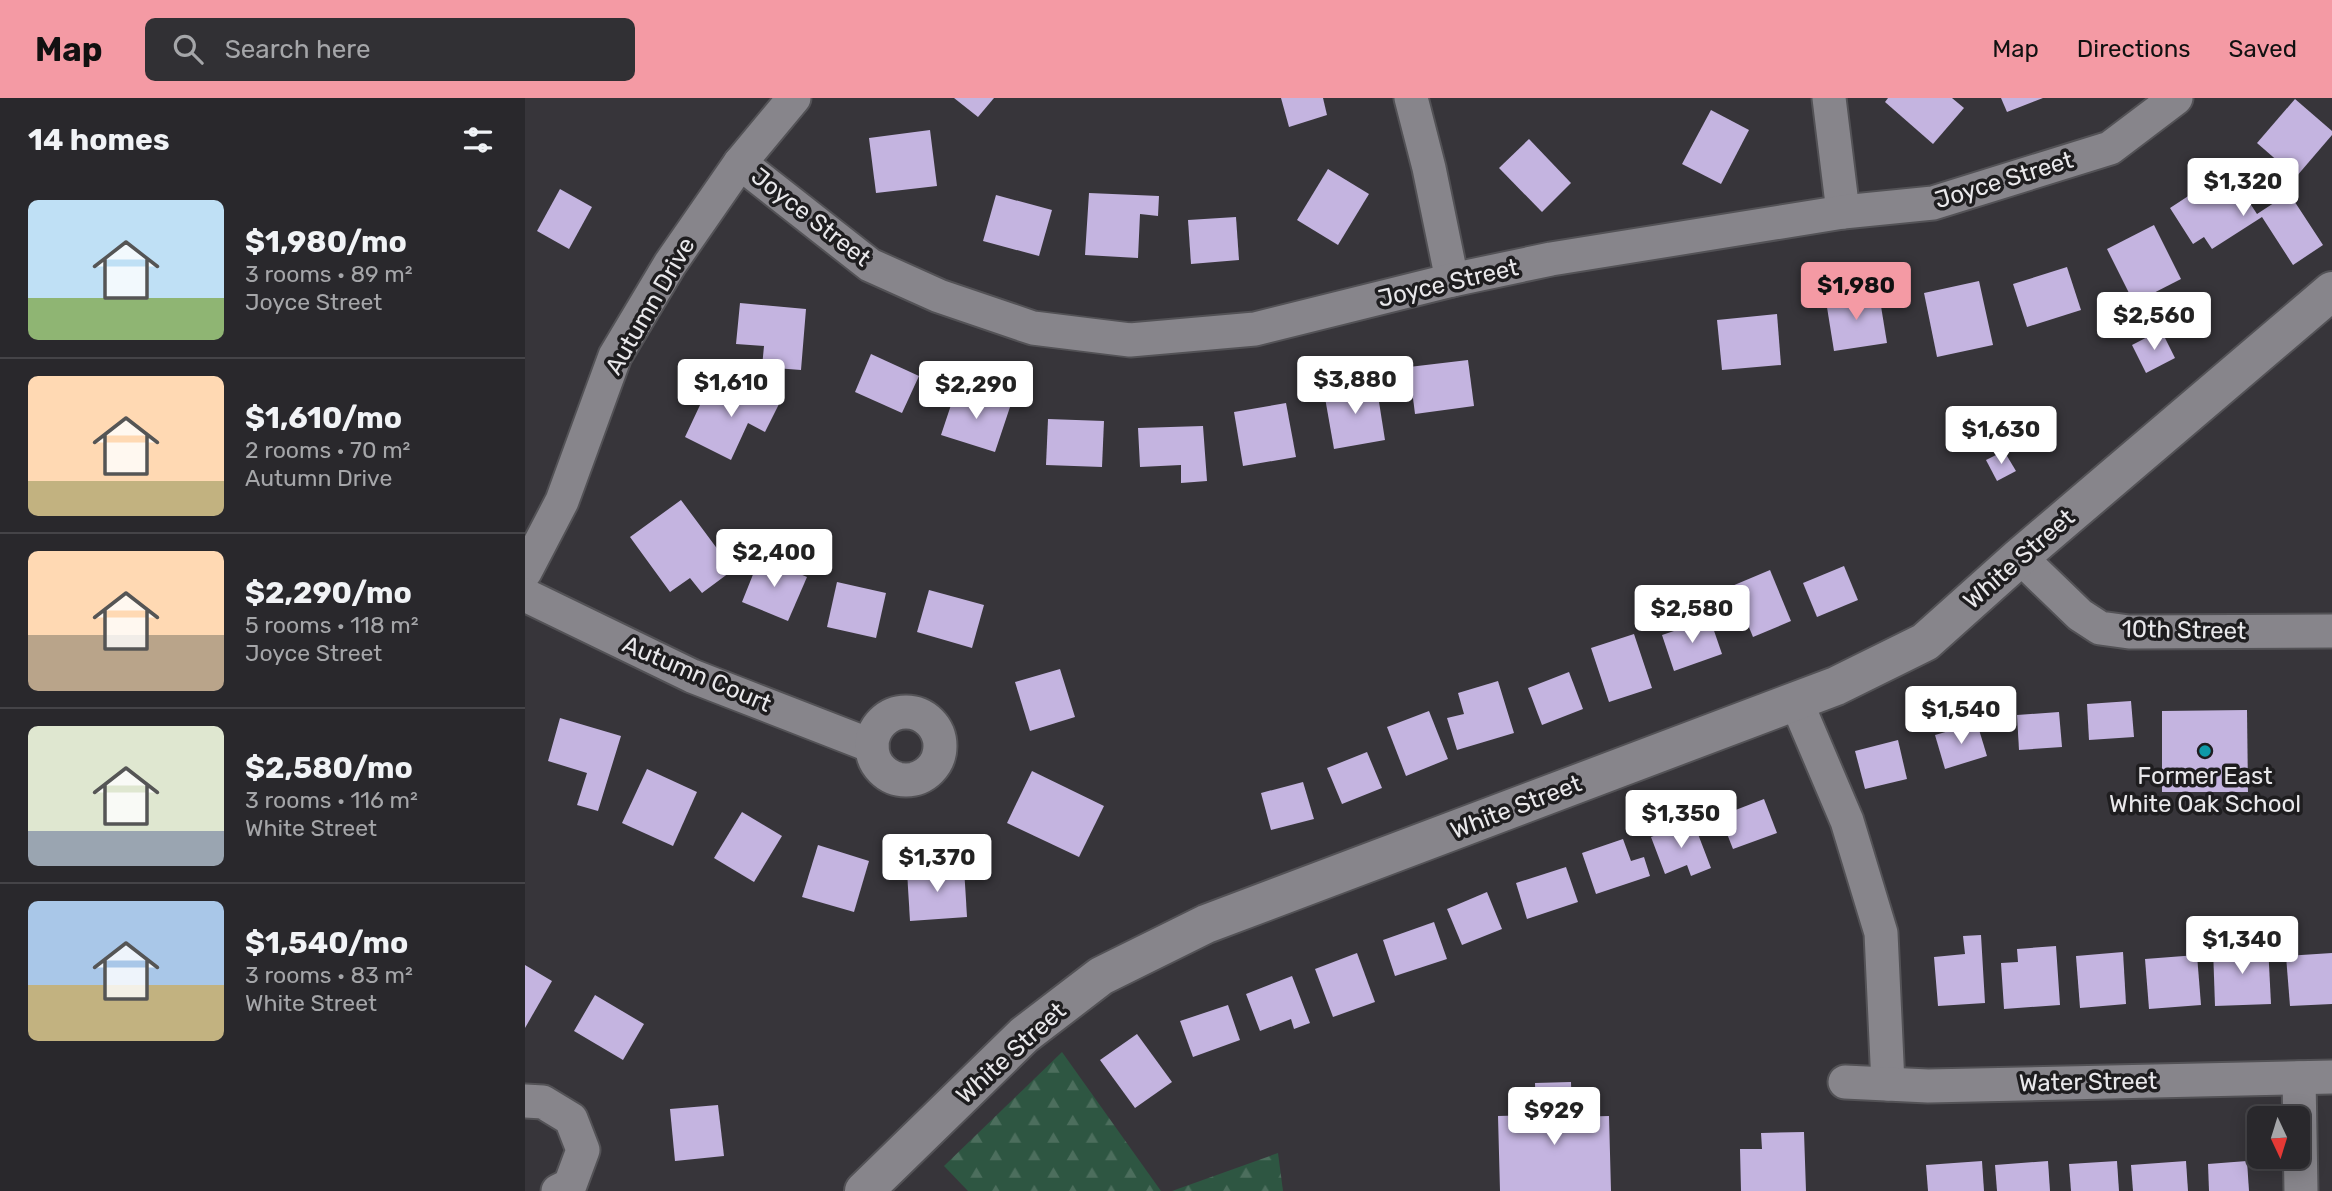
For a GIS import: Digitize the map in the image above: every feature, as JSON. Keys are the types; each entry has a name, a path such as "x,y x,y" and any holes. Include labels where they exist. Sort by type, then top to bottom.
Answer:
{"street":[{"name":"Autumn Drive","path":"525,572 562,501 615,356 670,264 740,163 794,98"},
{"path":"1411,98 1429,168 1452,280"},
{"path":"1829,98 1843,212"},
{"name":"Joyce Street","path":"740,163 870,265 939,296 1033,328 1130,340 1255,328 1551,259 1843,212 1933,204 2111,148 2176,98"},
{"name":"White Street","path":"864,1191 1024,1035 1101,976 1206,924 1836,686 1925,642 2020,557 2332,291"},
{"name":"10th Street","path":"2020,557 2080,615 2100,628 2129,632 2332,631"},
{"name":"Autumn Court","path":"525,595 692,676 872,746"},
{"path":"1796,701 1847,821 1881,933 1888,1084"},
{"name":"Water Street","path":"1845,1082 1942,1086 2332,1077"},
{"path":"2299,1078 2301,1191"},
{"path":"525,1101 543,1102 571,1119 583,1150 570,1185 558,1191"}],"green space":[{"path":"1062,1052 1161,1191 968,1191 944,1166"},
{"path":"1278,1153 1283,1191 1172,1191"}],"building":[{"path":"954,98 994,98 978,117"},
{"path":"1281,98 1323,98 1327,115 1289,127"},
{"path":"1888,98 1952,98 1964,108 1933,144 1885,102"},
{"path":"2001,98 2043,98 2007,112"},
{"path":"2295,99 2332,131 2332,135 2296,177 2257,143"},
{"path":"1711,110 1749,130 1721,184 1682,164"},
{"path":"930,130 937,186 876,193 869,138"},
{"path":"1529,139 1571,183 1542,212 1499,168"},
{"path":"1328,169 1369,194 1338,245 1297,220"},
{"path":"2228,170 2257,214 2289,193 2323,245 2293,265 2262,217 2212,249 2204,237 2193,244 2170,208"},
{"path":"560,189 592,207 569,249 537,231"},
{"path":"1089,193 1159,196 1158,216 1140,214 1138,258 1085,255"},
{"path":"996,195 1052,210 1039,256 983,241"},
{"path":"1236,217 1239,260 1191,264 1188,220"},
{"path":"2154,225 2181,279 2134,303 2107,249"},
{"path":"2067,267 2081,310 2027,327 2013,284"},
{"path":"1979,281 1993,345 1937,357 1924,293"},
{"path":"1879,294 1887,343 1834,351 1826,301"},
{"path":"740,303 806,309 801,370 762,367 764,346 736,344"},
{"path":"1777,314 1781,365 1722,370 1717,320"},
{"path":"2161,330 2175,358 2146,373 2132,345"},
{"path":"871,354 919,376 902,413 855,392"},
{"path":"1468,360 1474,406 1415,414 1409,367"},
{"path":"743,383 781,400 765,432 748,423 731,460 685,437 708,388 735,401"},
{"path":"1376,383 1385,440 1334,449 1324,392"},
{"path":"956,390 1010,407 995,452 941,435"},
{"path":"1286,403 1296,457 1243,466 1234,412"},
{"path":"1048,419 1104,421 1102,467 1046,465"},
{"path":"1203,426 1207,481 1181,483 1181,465 1140,467 1138,428"},
{"path":"2004,451 2016,471 1997,481 1986,460"},
{"path":"681,500 733,570 702,593 690,578 670,592 630,537"},
{"path":"760,557 807,577 788,621 742,602"},
{"path":"1844,566 1858,600 1817,617 1803,583"},
{"path":"1770,570 1791,621 1753,637 1732,586"},
{"path":"837,582 886,593 876,638 827,627"},
{"path":"929,590 984,605 972,648 917,632"},
{"path":"1710,619 1722,654 1674,671 1662,635"},
{"path":"1634,634 1652,688 1609,702 1591,648"},
{"path":"1060,669 1075,717 1030,731 1015,682"},
{"path":"1569,672 1583,709 1542,725 1528,688"},
{"path":"1498,681 1514,733 1457,750 1447,718 1464,714 1458,693"},
{"path":"2131,701 2134,737 2089,740 2087,704"},
{"name":"Former East White Oak School","path":"2247,710 2248,792 2162,792 2162,711"},
{"path":"1429,711 1448,759 1406,776 1387,727"},
{"path":"2059,712 2062,747 2019,750 2017,715"},
{"path":"560,718 621,736 598,811 577,805 587,773 548,761"},
{"path":"1977,723 1987,756 1945,769 1935,735"},
{"path":"1898,740 1907,779 1865,789 1855,751"},
{"path":"1367,752 1382,788 1342,804 1327,768"},
{"path":"647,769 697,792 673,846 622,823"},
{"path":"1032,771 1104,806 1079,857 1007,823"},
{"path":"1303,782 1314,819 1271,830 1261,793"},
{"path":"1764,799 1777,833 1733,849 1720,816"},
{"path":"742,812 782,836 754,882 714,858"},
{"path":"1693,821 1711,868 1691,876 1687,865 1665,874 1651,837"},
{"path":"1623,839 1631,861 1644,857 1650,876 1596,894 1582,853"},
{"path":"818,845 869,861 854,912 802,897"},
{"path":"964,867 967,917 910,921 907,871"},
{"path":"1566,867 1578,902 1527,919 1516,883"},
{"path":"1487,892 1502,929 1462,945 1447,909"},
{"path":"1434,922 1447,959 1395,976 1383,940"},
{"path":"1981,935 1985,1003 1938,1006 1934,957 1965,954 1963,936"},
{"path":"2268,945 2271,1004 2215,1006 2213,948"},
{"path":"2056,946 2060,1005 2004,1009 2001,963 2018,962 2017,949"},
{"path":"2123,952 2126,1004 2080,1008 2076,956"},
{"path":"1357,953 1375,1002 1333,1017 1315,969"},
{"path":"2332,953 2332,1004 2290,1006 2286,956"},
{"path":"2197,955 2201,1005 2149,1009 2145,959"},
{"path":"525,965 552,981 525,1028"},
{"path":"1292,976 1310,1023 1294,1029 1291,1019 1260,1031 1246,994"},
{"path":"595,995 644,1024 623,1060 574,1031"},
{"path":"1228,1005 1240,1040 1193,1057 1180,1021"},
{"path":"1137,1034 1172,1082 1135,1108 1100,1060"},
{"path":"1571,1082 1572,1117 1609,1116 1611,1191 1500,1191 1498,1116 1536,1115 1535,1083"},
{"path":"718,1105 724,1156 675,1161 670,1109"},
{"path":"1804,1132 1806,1191 1741,1191 1740,1149 1762,1149 1761,1133"},
{"path":"1982,1161 1984,1191 1928,1191 1926,1165"},
{"path":"2048,1161 2050,1191 1997,1191 1995,1165"},
{"path":"2117,1161 2119,1191 2071,1191 2069,1164"},
{"path":"2186,1161 2188,1191 2133,1191 2131,1165"},
{"path":"2247,1161 2249,1191 2209,1191 2208,1164"}],"place":[{"name":"Former East White Oak School","path":"2205,751"}]}
